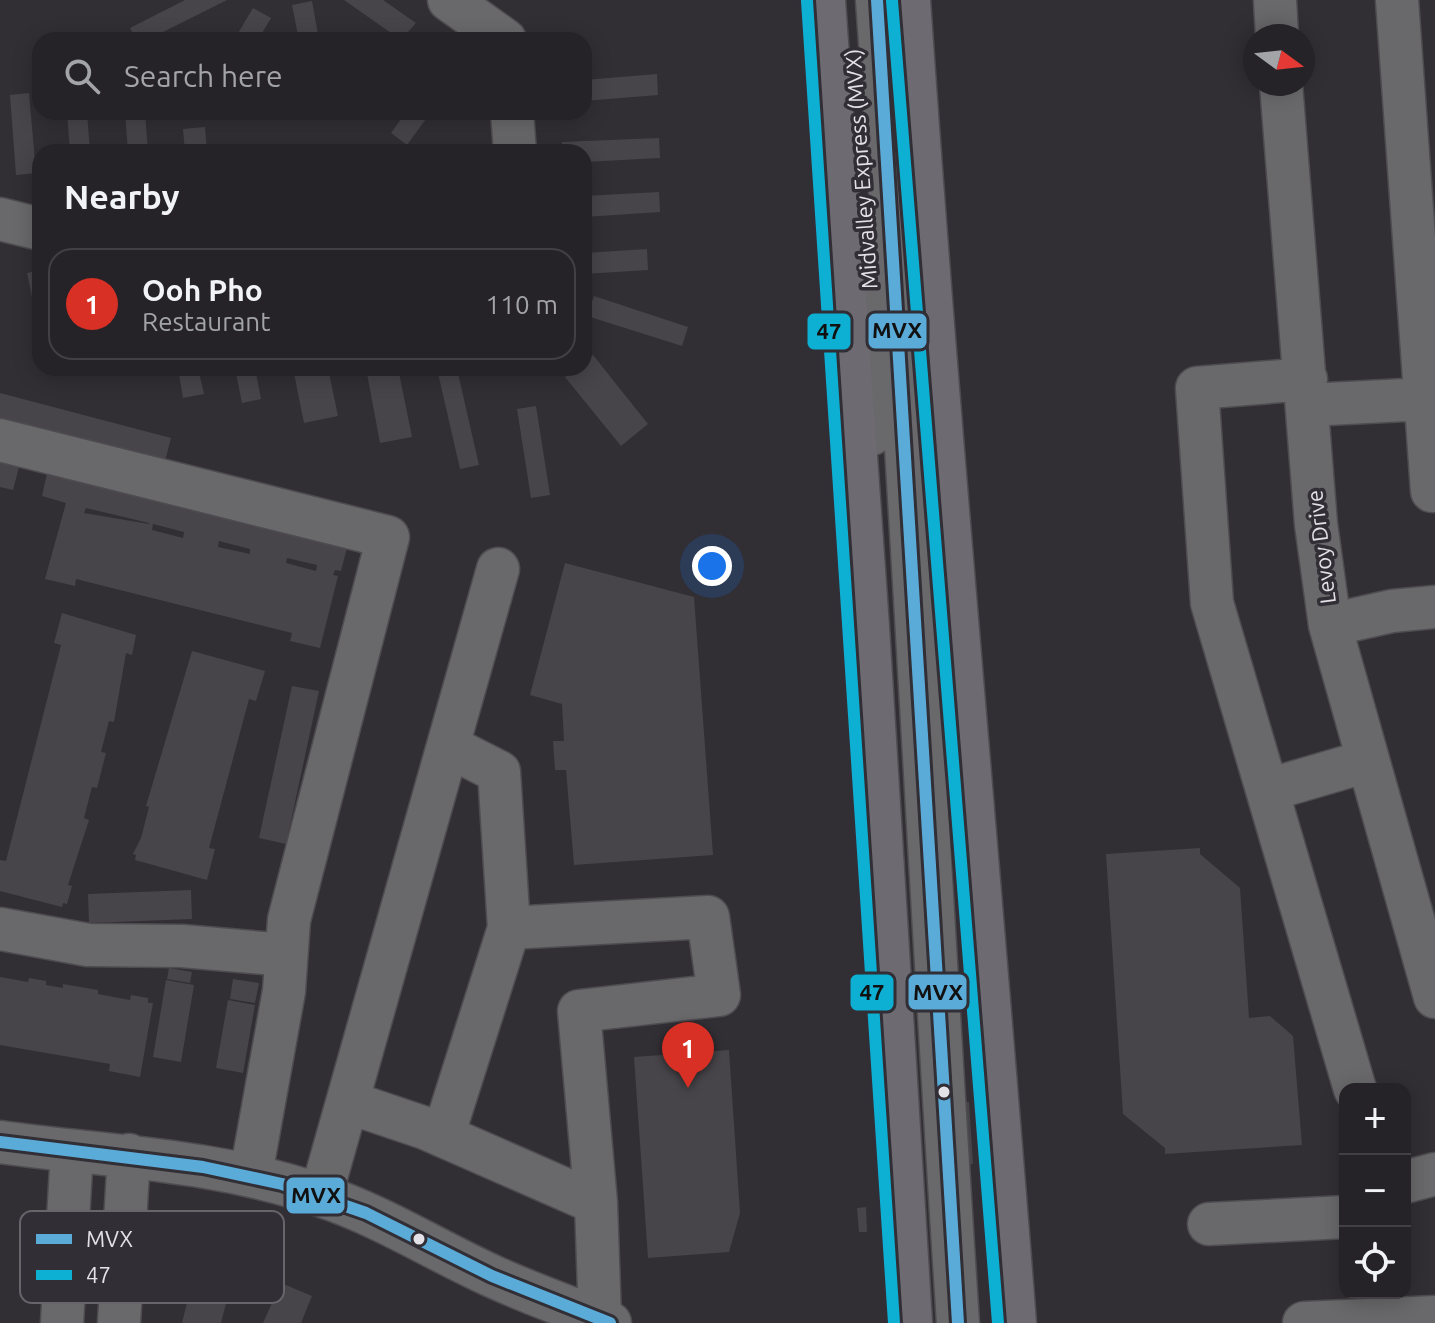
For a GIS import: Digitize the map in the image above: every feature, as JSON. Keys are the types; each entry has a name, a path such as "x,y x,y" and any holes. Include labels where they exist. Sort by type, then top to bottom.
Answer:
{"main road":[{"path":"823,0 867,627 910,1323"},
{"path":"908,0 928,296 985,940 1014,1323"}],"street":[{"path":"449,0 494,32"},
{"name":"Midvalley Express (MVX)","path":"850,0 862,156 872,385 867,627"},
{"name":"Midvalley Express (MVX)","path":"877,0 907,440 934,980 958,1323"},
{"path":"1275,0 1276,24"},
{"path":"1397,0 1426,300 1425,399 1432,491"},
{"name":"Levoy Drive","path":"1282,96 1316,524 1330,625 1435,997"},
{"path":"513,120 514,144"},
{"path":"0,219 32,227"},
{"path":"1353,1083 1212,603 1197,388 1425,399"},
{"path":"0,440 388,537 292,908 284,991 251,1174"},
{"path":"321,1195 498,569"},
{"path":"1330,625 1392,611 1435,607"},
{"path":"443,1136 509,928 499,772 448,746"},
{"path":"1268,790 1367,761"},
{"path":"0,1142 129,1155 251,1174 321,1195 381,1218 491,1275 605,1321 579,1011 719,995 708,917 509,928"},
{"path":"0,929 88,945 182,946 286,955"},
{"path":"348,1102 443,1136 596,1203"},
{"path":"69,1211 72,1151"},
{"path":"126,1211 129,1155"},
{"path":"1411,1180 1435,1174"},
{"path":"1209,1224 1339,1217"},
{"path":"62,1323 63,1303"},
{"path":"119,1323 120,1303"},
{"path":"1304,1323 1435,1317"}],"building":[{"path":"185,0 227,0 163,32 132,32 130,28"},
{"path":"344,0 383,0 416,23 408,32 390,32"},
{"path":"312,1 318,32 297,32 292,5"},
{"path":"253,8 271,18 263,32 239,32"},
{"path":"657,74 658,95 592,100 592,79"},
{"path":"29,93 33,144 32,173 16,175 10,95"},
{"path":"68,120 88,120 89,144 69,144"},
{"path":"126,120 146,120 147,144 127,144"},
{"path":"400,120 425,120 408,144 391,133"},
{"path":"205,127 206,144 184,144 183,129"},
{"path":"659,138 660,158 592,162 592,144 562,142"},
{"path":"659,192 660,212 592,216 592,196"},
{"path":"647,249 648,270 592,274 592,252"},
{"path":"32,272 32,297 27,273"},
{"path":"594,296 688,327 682,346 592,318"},
{"path":"592,356 648,424 621,446 565,377 592,376"},
{"path":"179,376 200,376 204,394 183,398"},
{"path":"237,376 257,376 261,399 242,403"},
{"path":"295,376 330,376 338,416 304,423"},
{"path":"367,376 400,376 412,437 380,443"},
{"path":"439,376 459,376 479,465 460,469"},
{"path":"0,393 171,438 164,465 0,422"},
{"path":"536,406 550,495 531,498 517,409"},
{"path":"0,457 20,463 13,490 0,487"},
{"path":"48,469 348,544 341,571 335,570 333,575 338,576 320,648 290,641 292,633 76,579 75,586 45,579 66,503 42,496","holes":["86,508 149,524 84,513","153,524 184,532 183,538 152,530","219,541 250,549 250,554 218,547","287,558 317,565 316,571 286,563"]},
{"path":"565,563 694,597 713,855 574,865 566,770 555,770 553,741 564,741 562,704 530,695"},
{"path":"62,613 136,635 132,655 126,653 114,722 109,721 101,752 106,753 97,788 92,787 84,818 89,820 68,885 72,886 67,904 63,903 62,907 0,891 0,860 6,861 61,645 54,643"},
{"path":"192,651 265,671 256,701 249,699 209,848 215,849 207,880 135,860 136,855 133,854 141,838 149,807 146,806"},
{"path":"292,686 319,691 286,844 259,838"},
{"path":"1200,848 1200,854 1240,888 1249,1018 1270,1016 1293,1036 1302,1145 1165,1154 1165,1148 1123,1114 1106,854"},
{"path":"191,890 192,919 89,923 88,894"},
{"path":"169,968 192,972 190,983 167,979"},
{"path":"0,977 28,982 29,978 63,988 63,984 98,990 98,994 130,1000 131,995 148,998 148,1003 153,1003 140,1077 109,1071 110,1064 0,1045"},
{"path":"233,979 259,983 255,1003 230,999"},
{"path":"166,980 194,985 181,1062 153,1057"},
{"path":"228,1000 255,1005 243,1073 216,1068"},
{"path":"729,1050 740,1213 729,1252 648,1258 634,1057"},
{"path":"961,1102 969,1102 973,1164 964,1164"},
{"path":"866,1207 867,1232 859,1232 857,1208"},
{"path":"284,1284 312,1296 301,1323 263,1323 272,1303 284,1303"},
{"path":"187,1303 226,1303 221,1323 182,1323"}],"transit line":[{"name":"MVX","path":"877,0 958,1323"},
{"name":"47","path":"807,1 894,1323"},
{"name":"47","path":"892,1 998,1323"},
{"name":"MVX","path":"0,1142 203,1167 282,1184 366,1213 492,1276 610,1323"}],"place":[{"name":"Ooh Pho","path":"688,1088"}]}
